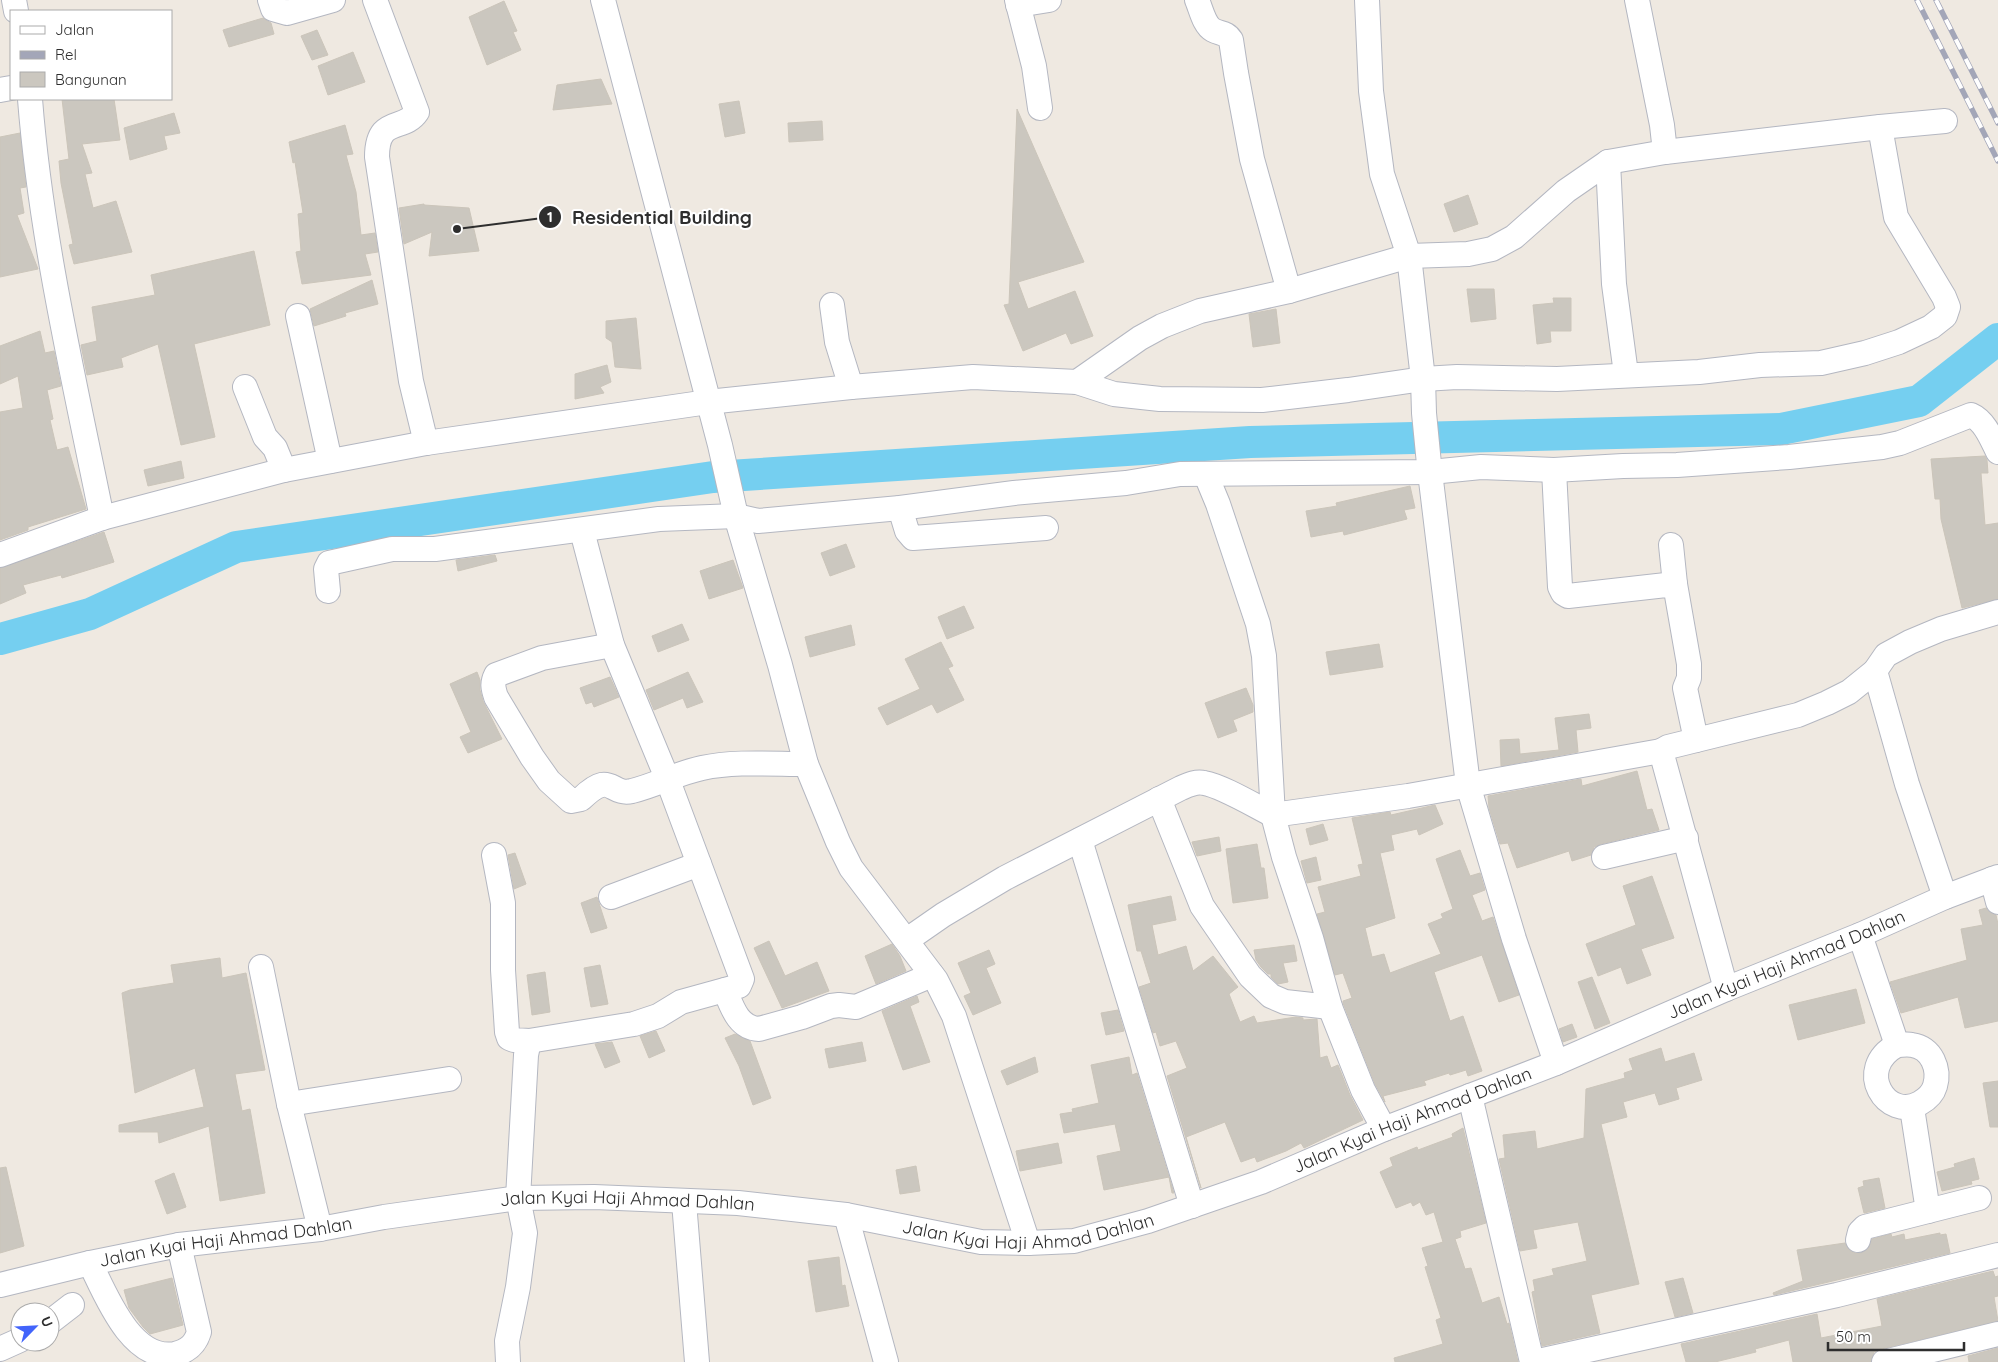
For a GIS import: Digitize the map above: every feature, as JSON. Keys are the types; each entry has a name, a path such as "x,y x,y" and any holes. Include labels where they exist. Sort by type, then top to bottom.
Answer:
{"street":[{"path":"270,0 273,9 287,13 333,0"},
{"path":"375,0 417,112 412,118 396,124 382,134 378,140 377,157 411,381 426,443"},
{"path":"603,0 720,445 735,510 780,665 806,764 838,842 851,868 932,975 954,1016 1028,1243"},
{"path":"1040,108 1034,66 1017,2 1048,0"},
{"path":"1197,0 1208,25 1213,30 1228,35 1231,40 1252,160 1289,291"},
{"path":"1367,0 1371,91 1382,174 1409,256 1423,379 1424,413 1430,468 1468,785 1514,939 1556,1063"},
{"path":"1637,0 1662,125 1665,152"},
{"path":"30,100 35,159 62,316 102,518"},
{"path":"1078,382 1140,338 1186,315 1289,291 1409,256 1468,254 1492,249 1514,237 1566,191 1608,162 1665,152 1880,127 1945,122"},
{"path":"0,555 102,518 284,470 426,443 708,402 850,387 973,377 1078,382 1114,394 1160,399 1262,400 1423,379 1457,377 1558,379 1626,374 1699,372 1760,365 1821,363 1865,353 1899,342 1931,327 1945,316 1948,307 1944,297 1896,217 1880,127"},
{"path":"1608,162 1614,284 1626,374"},
{"path":"832,305 837,342 850,387"},
{"path":"298,316 330,461"},
{"path":"245,387 265,437 275,448 284,470"},
{"path":"328,591 327,564 392,549 435,549 735,510 748,520 758,521 900,508 1014,493 1126,483 1180,474 1206,475 1482,467 1554,470 1789,458 1882,448 1900,443 1971,415 1975,417 1989,434 1998,452"},
{"path":"1554,470 1560,587 1563,593 1568,596 1675,584"},
{"path":"1206,475 1218,504 1258,624 1264,656 1273,815 1284,858 1311,938 1330,1007 1362,1090 1384,1129"},
{"path":"900,508 912,538 1046,528"},
{"path":"494,855 503,903 503,970 509,1038 529,1041 634,1024 658,1016 681,1002 739,986 742,979 667,778 612,646 582,531"},
{"path":"1671,545 1675,584 1690,676 1685,688 1696,740"},
{"path":"907,940 944,914 1005,878 1181,788 1202,782 1273,815 1408,796 1661,751 1668,747 1798,715 1849,692 1875,671 1886,655 1910,642 1941,630 1997,616"},
{"path":"612,646 542,658 496,675 493,686 496,696 532,758 549,781 572,800 581,799 588,792 604,784 608,784 618,790 632,791 667,778 703,768 732,764 806,764"},
{"path":"1875,671 1907,784 1945,897"},
{"path":"1661,751 1726,989"},
{"path":"1159,799 1202,906 1250,976 1271,996 1285,1002 1330,1007"},
{"path":"1604,857 1686,838"},
{"path":"1080,840 1192,1206"},
{"path":"611,897 699,864"},
{"path":"1995,878 1998,902"},
{"name":"Jalan Kyai Haji Ahmad Dahlan","path":"0,1285 179,1245 320,1228 518,1198 594,1197 738,1203 846,1215 981,1242 1028,1243 1074,1241 1148,1221 1261,1182 1384,1129 1556,1063 1726,989 1860,935 1945,897 1995,878"},
{"path":"1860,935 1897,1045"},
{"path":"261,967 289,1104 320,1228"},
{"path":"725,990 734,1011 742,1022 751,1028 759,1029 802,1017 831,1006 856,1006 932,975"},
{"path":"508,1362 507,1341 518,1287 525,1233 518,1198 526,1055 529,1041"},
{"path":"1897,1045 1914,1045 1926,1051 1934,1062 1938,1076 1934,1089 1926,1100 1912,1108 1900,1106 1887,1100 1878,1089 1875,1075 1878,1061 1887,1050 1897,1045"},
{"path":"289,1104 449,1079"},
{"path":"1470,1096 1533,1362 1606,1354 1998,1255"},
{"path":"1912,1108 1928,1211"},
{"path":"1858,1240 1864,1226 1979,1198"},
{"path":"684,1202 697,1362"},
{"path":"846,1215 886,1362"},
{"path":"90,1264 125,1330 134,1343 154,1355 167,1356 189,1348 196,1342 199,1332 179,1245"},
{"path":"60,1314 72,1305"},
{"path":"1884,1362 1998,1334"}],"building":[{"path":"504,1 517,31 513,32 521,50 487,65 469,17"},
{"path":"263,18 271,23 274,34 229,47 223,30"},
{"path":"317,30 328,55 312,60 301,36"},
{"path":"353,52 365,82 328,95 318,66"},
{"path":"601,79 612,104 553,110 557,85"},
{"path":"62,100 114,100 120,140 82,144 92,173 85,174 93,208 116,201 132,252 74,264 69,245 73,244 61,183 59,161 69,159"},
{"path":"739,101 745,133 725,137 719,104"},
{"path":"1017,109 1084,262 1018,282 1028,309 1075,291 1093,336 1071,344 1066,333 1023,351 1004,305 1009,304"},
{"path":"174,113 180,133 164,136 167,149 130,160 124,128"},
{"path":"822,121 823,140 789,142 788,123"},
{"path":"345,125 353,154 346,155 356,192 361,235 375,233 378,252 365,254 371,275 302,284 296,252 301,251 298,214 303,213 295,162 293,163 289,142"},
{"path":"20,133 26,187 20,188 24,213 17,215 38,269 0,277 0,137"},
{"path":"1468,195 1478,224 1454,232 1444,204"},
{"path":"424,204 469,208 479,251 429,256 432,232 404,244 399,208"},
{"path":"254,251 270,325 194,344 215,437 181,445 158,344 121,358 123,367 87,375 81,345 97,341 92,307 155,295 151,275"},
{"path":"372,280 378,304 345,313 346,316 314,326 310,309"},
{"path":"1467,289 1494,289 1496,319 1471,322"},
{"path":"1553,298 1571,298 1571,331 1550,331 1551,342 1537,344 1533,305 1554,303"},
{"path":"1276,309 1280,343 1253,347 1249,314"},
{"path":"636,318 641,369 615,367 612,342 606,338 606,321"},
{"path":"40,331 45,353 54,351 61,386 47,390 53,419 50,420 57,450 68,447 86,509 28,527 28,530 0,540 0,412 23,408 18,376 0,384 0,346"},
{"path":"607,365 611,382 600,387 604,393 575,399 575,374"},
{"path":"1985,456 1988,473 1981,473 1985,525 1998,523 1998,599 1962,608 1941,519 1940,499 1935,499 1931,459"},
{"path":"181,461 184,478 148,486 144,470"},
{"path":"1410,486 1415,508 1404,510 1407,519 1344,535 1343,531 1311,537 1306,511 1337,506 1336,503"},
{"path":"104,532 114,562 62,578 61,575 23,585 26,593 0,604 0,568"},
{"path":"846,544 855,567 830,576 821,553"},
{"path":"495,555 497,561 458,571 456,560"},
{"path":"733,560 743,588 709,599 700,571"},
{"path":"964,606 974,628 947,639 938,617"},
{"path":"682,624 689,640 658,652 652,636"},
{"path":"851,625 855,645 810,657 805,637"},
{"path":"941,642 953,666 948,668 964,700 937,713 932,704 887,725 878,708 920,689 905,659"},
{"path":"1379,644 1383,667 1330,675 1326,652"},
{"path":"477,672 483,701 502,739 468,753 460,737 471,732 450,684"},
{"path":"688,672 703,702 687,708 683,698 654,710 646,690"},
{"path":"610,677 619,697 594,707 592,702 586,704 580,688"},
{"path":"1246,688 1253,705 1253,712 1233,720 1237,731 1218,738 1205,703"},
{"path":"1589,714 1591,728 1576,730 1578,752 1501,766 1500,740 1519,739 1520,754 1559,750 1555,718"},
{"path":"1637,771 1647,810 1652,809 1659,830 1601,844 1594,847 1591,855 1572,861 1569,851 1517,868 1508,843 1500,844 1489,808 1488,796 1581,779 1582,786"},
{"path":"1435,805 1443,824 1419,835 1417,829 1391,835 1394,850 1380,853 1395,918 1365,928 1372,957 1384,954 1390,973 1441,954 1428,924 1443,918 1441,914 1453,909 1436,859 1460,850 1470,876 1480,873 1485,890 1472,895 1482,921 1493,917 1519,995 1499,1002 1482,955 1434,972 1450,1021 1463,1016 1482,1071 1468,1076 1466,1070 1450,1075 1449,1073 1424,1081 1426,1085 1383,1096 1385,1102 1375,1084 1343,1003 1343,1001 1352,998 1343,973 1335,975 1317,914 1325,912 1318,887 1361,876 1358,865 1363,864 1352,818 1390,812 1391,815"},
{"path":"1323,824 1328,840 1310,845 1306,829"},
{"path":"1219,837 1221,851 1197,856 1192,842"},
{"path":"1257,844 1261,868 1264,868 1268,898 1233,903 1226,849"},
{"path":"515,853 526,884 514,889 508,855"},
{"path":"1316,857 1321,880 1307,883 1301,861"},
{"path":"1652,876 1674,938 1641,949 1651,975 1627,984 1621,967 1598,976 1586,944 1636,925 1623,886"},
{"path":"1171,896 1176,920 1152,925 1158,955 1186,946 1193,971 1213,956 1238,987 1229,994 1240,1022 1254,1016 1257,1023 1296,1017 1303,1018 1303,1020 1317,1019 1320,1058 1327,1056 1331,1068 1338,1065 1363,1120 1304,1148 1301,1143 1257,1162 1255,1157 1241,1162 1225,1122 1186,1137 1201,1188 1167,1076 1187,1068 1176,1041 1160,1046 1156,1032 1153,1033 1139,987 1151,983 1141,951 1137,951 1128,905"},
{"path":"597,897 607,928 591,933 581,903"},
{"path":"1986,908 1989,912 1996,915 1998,924 1998,1021 1965,1028 1958,997 1901,1013 1890,982 1967,960 1961,929 1983,925 1979,910"},
{"path":"769,941 785,976 817,962 829,991 782,1008 754,948"},
{"path":"892,944 900,956 906,971 876,984 865,956"},
{"path":"1294,945 1297,961 1283,963 1288,982 1278,984 1271,977 1271,974 1268,974 1256,960 1254,950"},
{"path":"989,950 995,964 986,968 1001,1003 973,1015 964,996 971,993 958,963"},
{"path":"220,958 222,978 246,973 265,1070 235,1074 242,1111 250,1109 265,1193 220,1201 209,1126 159,1143 158,1132 119,1132 119,1125 204,1107 195,1068 135,1093 122,993 174,983 171,965"},
{"path":"600,965 608,1004 591,1007 584,968"},
{"path":"545,972 550,1012 532,1015 527,975"},
{"path":"1592,977 1610,1023 1595,1029 1578,982"},
{"path":"1856,989 1865,1023 1798,1040 1789,1005"},
{"path":"917,996 919,1002 910,1006 930,1062 903,1070 882,1011"},
{"path":"1118,1010 1124,1031 1106,1035 1101,1013"},
{"path":"1572,1024 1577,1037 1563,1042 1559,1029"},
{"path":"656,1031 665,1051 649,1058 640,1036"},
{"path":"735,1034 750,1041 771,1098 753,1105 739,1066 725,1038"},
{"path":"612,1042 620,1062 605,1068 595,1044"},
{"path":"862,1042 866,1061 829,1068 825,1049"},
{"path":"1661,1048 1665,1062 1694,1053 1702,1080 1676,1088 1679,1099 1659,1105 1655,1093 1623,1102 1627,1117 1601,1124 1639,1284 1591,1295 1600,1333 1542,1346 1532,1292 1535,1291 1533,1280 1554,1275 1552,1269 1587,1261 1578,1222 1533,1230 1537,1248 1520,1251 1499,1159 1505,1158 1503,1135 1535,1131 1537,1149 1584,1138 1586,1089 1625,1078 1624,1073 1633,1070 1629,1059"},
{"path":"1035,1057 1038,1072 1007,1085 1001,1071"},
{"path":"1129,1057 1132,1075 1137,1073 1174,1193 1172,1193 1169,1177 1104,1190 1097,1156 1121,1151 1115,1124 1064,1133 1060,1114 1073,1112 1072,1109 1099,1103 1091,1065"},
{"path":"1998,1081 1998,1127 1990,1127 1983,1083"},
{"path":"1463,1128 1486,1223 1460,1231 1461,1237 1455,1239 1465,1269 1471,1268 1482,1303 1499,1297 1507,1324 1509,1323 1518,1362 1395,1362 1394,1358 1443,1344 1436,1320 1441,1318 1425,1267 1428,1266 1422,1248 1443,1242 1434,1212 1426,1215 1420,1202 1413,1206 1411,1202 1396,1208 1380,1172 1393,1166 1390,1158 1417,1147 1418,1150 1453,1137 1452,1134"},
{"path":"1058,1143 1062,1163 1020,1171 1016,1151"},
{"path":"1974,1158 1979,1179 1971,1181 1972,1184 1942,1191 1937,1172 1955,1167 1954,1164"},
{"path":"916,1166 920,1191 900,1194 896,1170"},
{"path":"6,1167 24,1246 0,1253 0,1168"},
{"path":"174,1173 186,1207 167,1214 155,1181"},
{"path":"1879,1178 1885,1208 1864,1213 1858,1188 1864,1186 1863,1181"},
{"path":"1940,1233 1940,1235 1946,1234 1950,1253 1774,1295 1773,1293 1803,1281 1797,1250 1845,1243 1849,1250 1861,1253 1868,1249 1872,1239 1891,1234 1892,1237 1904,1234 1905,1240"},
{"path":"839,1257 842,1286 845,1285 849,1306 816,1312 808,1261"},
{"path":"1993,1271 1995,1277 1998,1276 1998,1296 1994,1297 1998,1321 1881,1349 1874,1352 1871,1362 1793,1362 1789,1340 1755,1349 1756,1352 1715,1362 1686,1362 1681,1344 1817,1314 1821,1338 1882,1326 1877,1299"},
{"path":"172,1278 183,1325 150,1334 129,1308 124,1290"},
{"path":"1683,1278 1693,1313 1675,1317 1665,1282"},
{"path":"1998,1348 1998,1362 1969,1362 1968,1356"}],"waterway":[{"path":"0,639 90,614 236,547 713,477 1250,442 1781,429 1919,401 1998,339"}],"railway":[{"path":"1917,0 1998,161"},
{"path":"1936,0 1998,123"}],"place":[{"name":"Residential Building","path":"457,229"}]}
